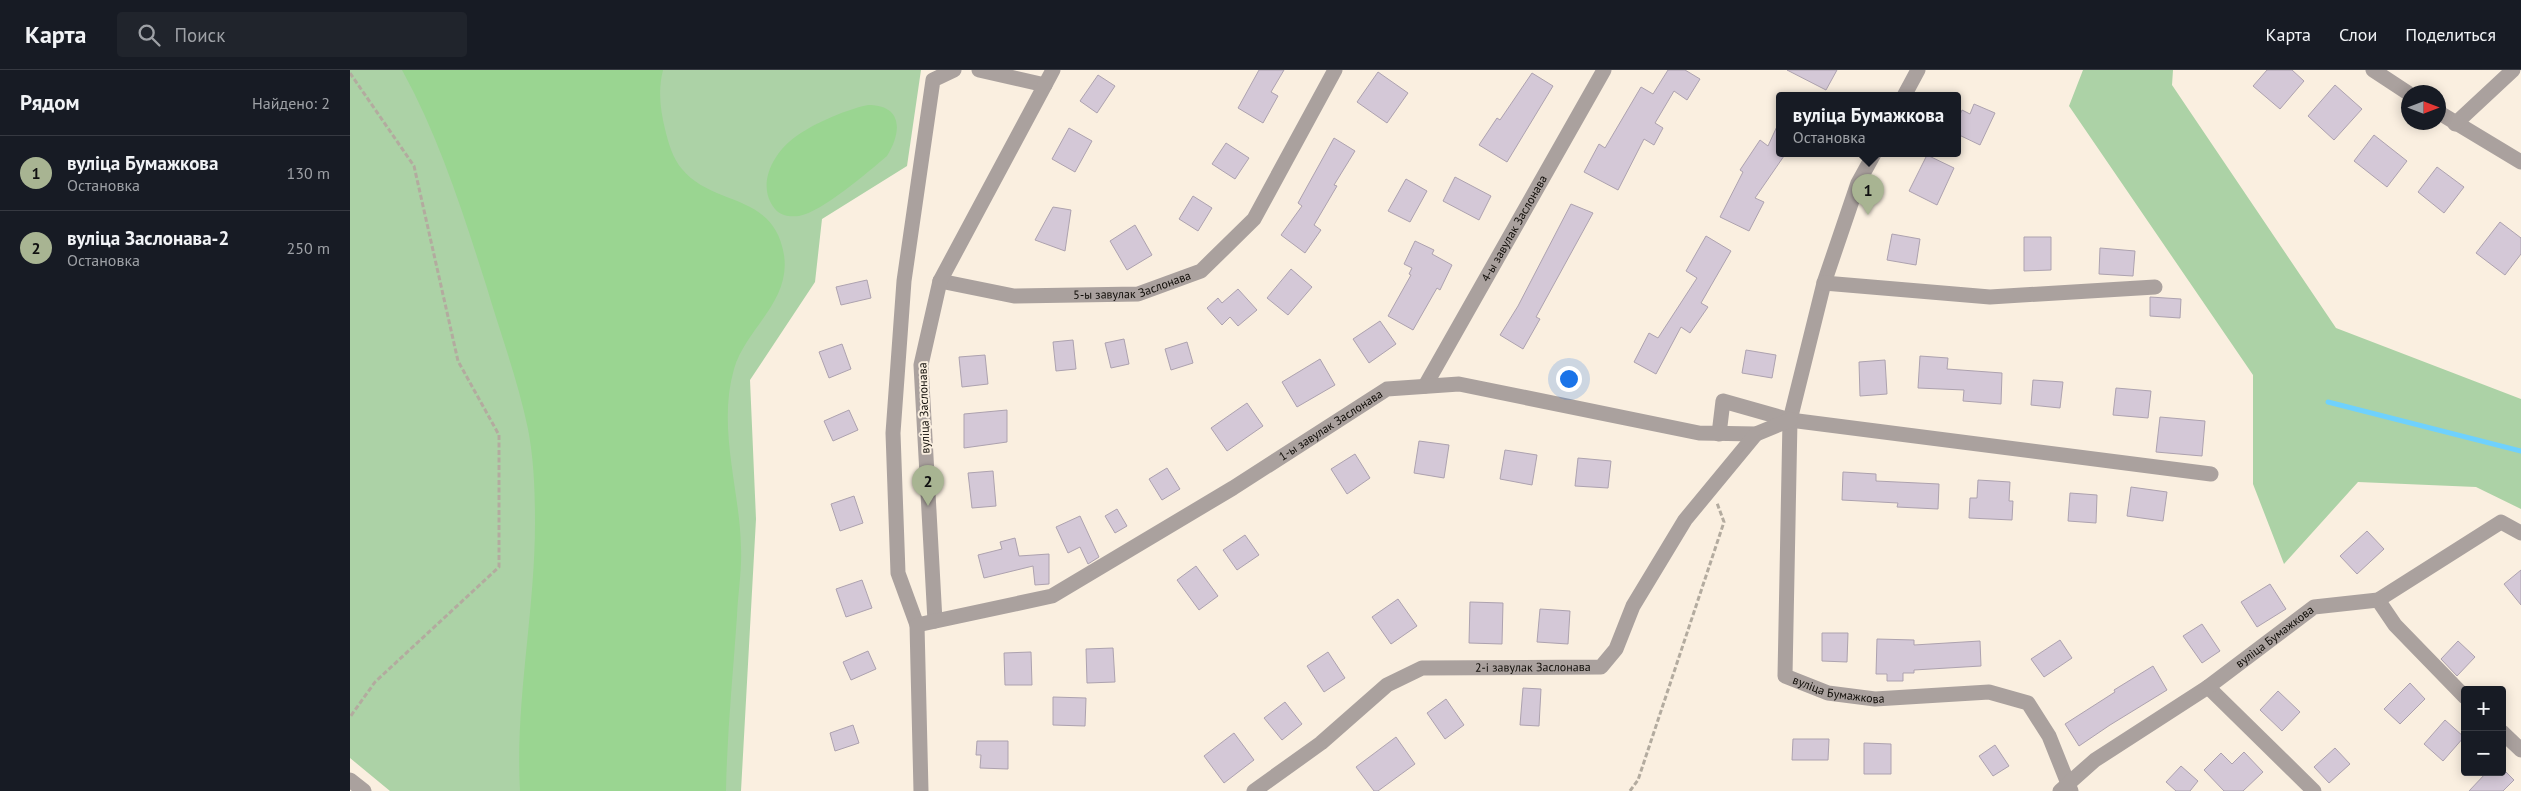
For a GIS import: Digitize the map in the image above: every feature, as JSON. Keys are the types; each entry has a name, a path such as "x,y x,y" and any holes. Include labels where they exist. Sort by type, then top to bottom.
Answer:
{"street":[{"path":"921,791 917,626 898,573 893,433 904,281 933,80 954,70"},
{"path":"979,70 1044,85"},
{"name":"вуліца Заслонава","path":"934,621 920,365 940,281 1052,70"},
{"name":"5-ы завулак Заслонава","path":"940,281 1014,296 1138,294 1201,271 1254,219 1335,70"},
{"name":"4-ы завулак Заслонава","path":"1425,386 1604,70"},
{"path":"1906,92 1918,70"},
{"path":"2373,70 2401,88"},
{"path":"2456,124 2513,70"},
{"path":"2446,117 2521,162"},
{"name":"вуліца Бумажкова","path":"1872,157 1858,184 1824,283 1790,420 1785,676 1828,693 1875,698 1989,692 2028,703 2050,736 2067,789 2095,760 2208,687 2314,607 2378,600 2501,522 2521,533"},
{"path":"1824,283 1990,297 2155,287"},
{"name":"1-ы завулак Заслонава","path":"934,621 1052,596 1233,488 1387,389 1459,384 1699,433 1756,434 1790,420"},
{"path":"1719,434 1723,402 1790,420 2211,474"},
{"name":"2-і завулак Заслонава","path":"1254,791 1321,743 1387,685 1422,668 1490,666 1555,669 1601,667 1616,649 1633,606 1685,520 1756,434"},
{"path":"2378,600 2395,625 2461,693"},
{"path":"917,626 934,621"},
{"path":"2208,687 2314,791"},
{"path":"2506,736 2521,750"},
{"path":"350,780 364,791"}],"path":[{"path":"350,73 414,166 458,361 499,435 499,567 375,682 350,717"},
{"path":"1630,791 1638,780 1724,522 1712,489"}],"green space":[{"path":"350,70 921,70 907,166 822,219 815,282 750,380 756,519 741,791 390,791 350,758"},
{"path":"402,70 663,70 660,92 662,114 669,145 679,165 695,181 710,190 756,210 768,220 778,235 784,255 784,272 781,287 740,354 729,391 728,436 740,526 741,556 726,791 520,791 520,724 532,590 535,523 533,464 530,441 514,376 460,204 428,123"},
{"path":"2083,70 2173,70 2172,85 2336,328 2521,399 2521,509 2476,487 2358,482 2284,564 2253,484 2253,375 2069,106"},
{"path":"868,105 879,106 888,110 896,122 895,138 887,156 832,199 809,213 799,216 786,216 777,211 767,192 767,182 772,164 782,149 806,130 837,115"}],"building":[{"path":"1259,70 1284,70 1271,92 1278,96 1263,123 1238,108"},
{"path":"1668,70 1685,70 1700,79 1687,100 1674,91 1655,123 1663,128 1654,145 1644,139 1618,190 1584,172 1599,144 1605,148 1641,87 1653,94"},
{"path":"1787,70 1837,70 1826,90"},
{"path":"2267,70 2292,70 2304,81 2280,109 2253,86"},
{"path":"1378,72 1408,93 1387,123 1357,102"},
{"path":"1532,73 1553,86 1507,162 1479,145 1497,118 1500,120"},
{"path":"1098,75 1115,86 1097,113 1080,101"},
{"path":"2335,85 2362,109 2334,140 2308,116"},
{"path":"1974,104 1995,113 1980,145 1961,136 1961,112 1962,110 1970,114"},
{"path":"1069,128 1092,141 1075,172 1052,159"},
{"path":"1776,129 1776,157 1783,157 1755,198 1764,202 1749,231 1720,217 1743,172 1740,170 1760,140 1768,146"},
{"path":"2374,135 2407,161 2387,187 2354,161"},
{"path":"1334,138 1355,151 1334,185 1337,186 1314,225 1321,230 1305,253 1281,235 1302,206 1298,203"},
{"path":"1226,143 1249,158 1235,179 1212,164"},
{"path":"1926,157 1931,157 1954,168 1937,205 1909,191"},
{"path":"2437,167 2464,187 2444,213 2418,192"},
{"path":"1455,177 1491,196 1479,220 1443,201"},
{"path":"1406,179 1427,191 1410,222 1388,211"},
{"path":"1193,196 1212,208 1198,231 1179,219"},
{"path":"1571,204 1593,213 1536,317 1540,319 1523,349 1500,335 1518,306"},
{"path":"1053,207 1071,210 1065,251 1035,240"},
{"path":"2500,222 2521,238 2521,254 2505,275 2476,253"},
{"path":"1135,225 1152,255 1127,270 1110,241"},
{"path":"1892,234 1920,239 1916,265 1887,260"},
{"path":"1706,236 1731,251 1701,303 1708,307 1690,333 1681,327 1656,374 1634,362 1649,333 1658,338 1697,278 1686,271"},
{"path":"2024,237 2051,237 2051,270 2024,271"},
{"path":"1415,241 1434,250 1432,254 1452,265 1440,290 1437,288 1413,330 1388,316 1411,275 1409,274 1412,268 1404,264"},
{"path":"2100,248 2135,251 2133,276 2099,274"},
{"path":"1291,269 1312,287 1288,315 1267,298"},
{"path":"867,280 871,298 841,305 836,287"},
{"path":"1238,289 1257,310 1238,326 1230,317 1222,325 1207,308 1218,298 1222,303"},
{"path":"2150,297 2181,299 2180,318 2150,316"},
{"path":"1380,321 1396,344 1369,363 1353,339"},
{"path":"1124,339 1129,364 1111,368 1105,343"},
{"path":"1073,340 1076,369 1056,371 1053,342"},
{"path":"1187,342 1193,363 1171,370 1165,349"},
{"path":"842,344 851,369 829,378 819,352"},
{"path":"1746,350 1776,355 1772,378 1742,373"},
{"path":"985,355 988,384 962,387 959,357"},
{"path":"1920,356 1948,358 1947,369 2002,373 2001,404 1963,401 1964,390 1918,388"},
{"path":"1320,359 1335,385 1297,407 1282,382"},
{"path":"1885,360 1887,394 1860,396 1859,362"},
{"path":"2033,380 2063,382 2060,408 2031,405"},
{"path":"2116,388 2151,391 2148,418 2113,415"},
{"path":"1247,403 1263,426 1227,451 1211,428"},
{"path":"849,410 858,430 833,441 824,421"},
{"path":"1007,410 1007,442 964,448 964,414"},
{"path":"2160,417 2205,421 2202,456 2156,452"},
{"path":"1419,441 1449,445 1444,478 1414,473"},
{"path":"1505,450 1537,455 1532,485 1500,479"},
{"path":"1355,454 1370,478 1347,494 1331,469"},
{"path":"1578,458 1611,461 1608,488 1575,486"},
{"path":"1167,468 1180,489 1162,500 1149,479"},
{"path":"993,471 996,506 972,508 968,473"},
{"path":"1843,472 1876,474 1876,481 1939,484 1938,509 1897,507 1898,503 1842,500"},
{"path":"1978,480 2010,482 2009,501 2013,501 2012,520 1969,518 1970,498 1977,498"},
{"path":"2131,487 2167,492 2163,521 2127,516"},
{"path":"2070,493 2097,495 2096,523 2068,521"},
{"path":"854,496 863,523 840,531 831,504"},
{"path":"1117,509 1127,526 1115,533 1105,516"},
{"path":"1080,516 1099,557 1088,564 1080,547 1068,553 1056,527"},
{"path":"2367,531 2384,549 2357,574 2340,556"},
{"path":"1245,535 1259,555 1237,570 1223,550"},
{"path":"1015,538 1019,556 1049,554 1049,584 1035,585 1033,566 984,578 978,555 1002,549 1000,542"},
{"path":"1196,566 1218,596 1199,610 1177,580"},
{"path":"2521,570 2521,605 2504,584"},
{"path":"862,580 872,608 846,617 836,589"},
{"path":"2270,584 2286,609 2257,627 2241,602"},
{"path":"1398,599 1417,626 1391,644 1372,617"},
{"path":"1470,602 1503,603 1502,644 1469,643"},
{"path":"1540,609 1570,611 1568,644 1537,642"},
{"path":"2202,624 2220,651 2202,663 2183,636"},
{"path":"1822,633 1848,633 1847,662 1822,661"},
{"path":"1877,639 1914,640 1914,645 1980,641 1981,666 1914,670 1914,673 1903,673 1903,681 1887,681 1887,674 1876,674"},
{"path":"2060,640 2072,658 2044,677 2031,659"},
{"path":"2458,641 2475,657 2457,676 2441,659"},
{"path":"1113,648 1115,682 1087,683 1086,649"},
{"path":"868,651 876,669 851,680 843,662"},
{"path":"1031,652 1032,685 1005,685 1004,653"},
{"path":"1328,652 1345,678 1324,692 1307,666"},
{"path":"2153,666 2167,690 2079,746 2065,724"},
{"path":"2410,683 2425,699 2400,724 2384,709"},
{"path":"1523,688 1541,689 1539,726 1520,725"},
{"path":"2278,691 2300,712 2282,731 2260,710"},
{"path":"1053,697 1086,698 1085,726 1053,725"},
{"path":"1446,699 1464,725 1445,739 1427,713"},
{"path":"1285,702 1302,724 1282,740 1264,718"},
{"path":"2445,720 2461,734 2461,740 2443,761 2424,744"},
{"path":"853,725 859,743 835,751 830,733"},
{"path":"1234,733 1254,760 1224,783 1204,756"},
{"path":"1396,737 1415,764 1378,791 1374,791 1356,767"},
{"path":"1793,739 1829,739 1828,760 1792,760"},
{"path":"977,741 1008,741 1008,769 980,768 981,755 976,755"},
{"path":"1864,743 1891,744 1891,774 1864,774"},
{"path":"1995,745 2009,766 1993,776 1979,756"},
{"path":"2335,748 2350,764 2329,783 2314,767"},
{"path":"2244,752 2263,772 2243,791 2224,791 2204,770 2221,753 2232,764"},
{"path":"2181,766 2198,781 2190,791 2176,791 2166,782"},
{"path":"2506,772 2514,780 2503,791 2469,791 2483,776 2506,776"}],"waterway":[{"path":"2328,402 2521,451"}],"place":[{"name":"вуліца Бумажкова","path":"1868,215"},
{"name":"вуліца Заслонава-2","path":"928,506"}]}
